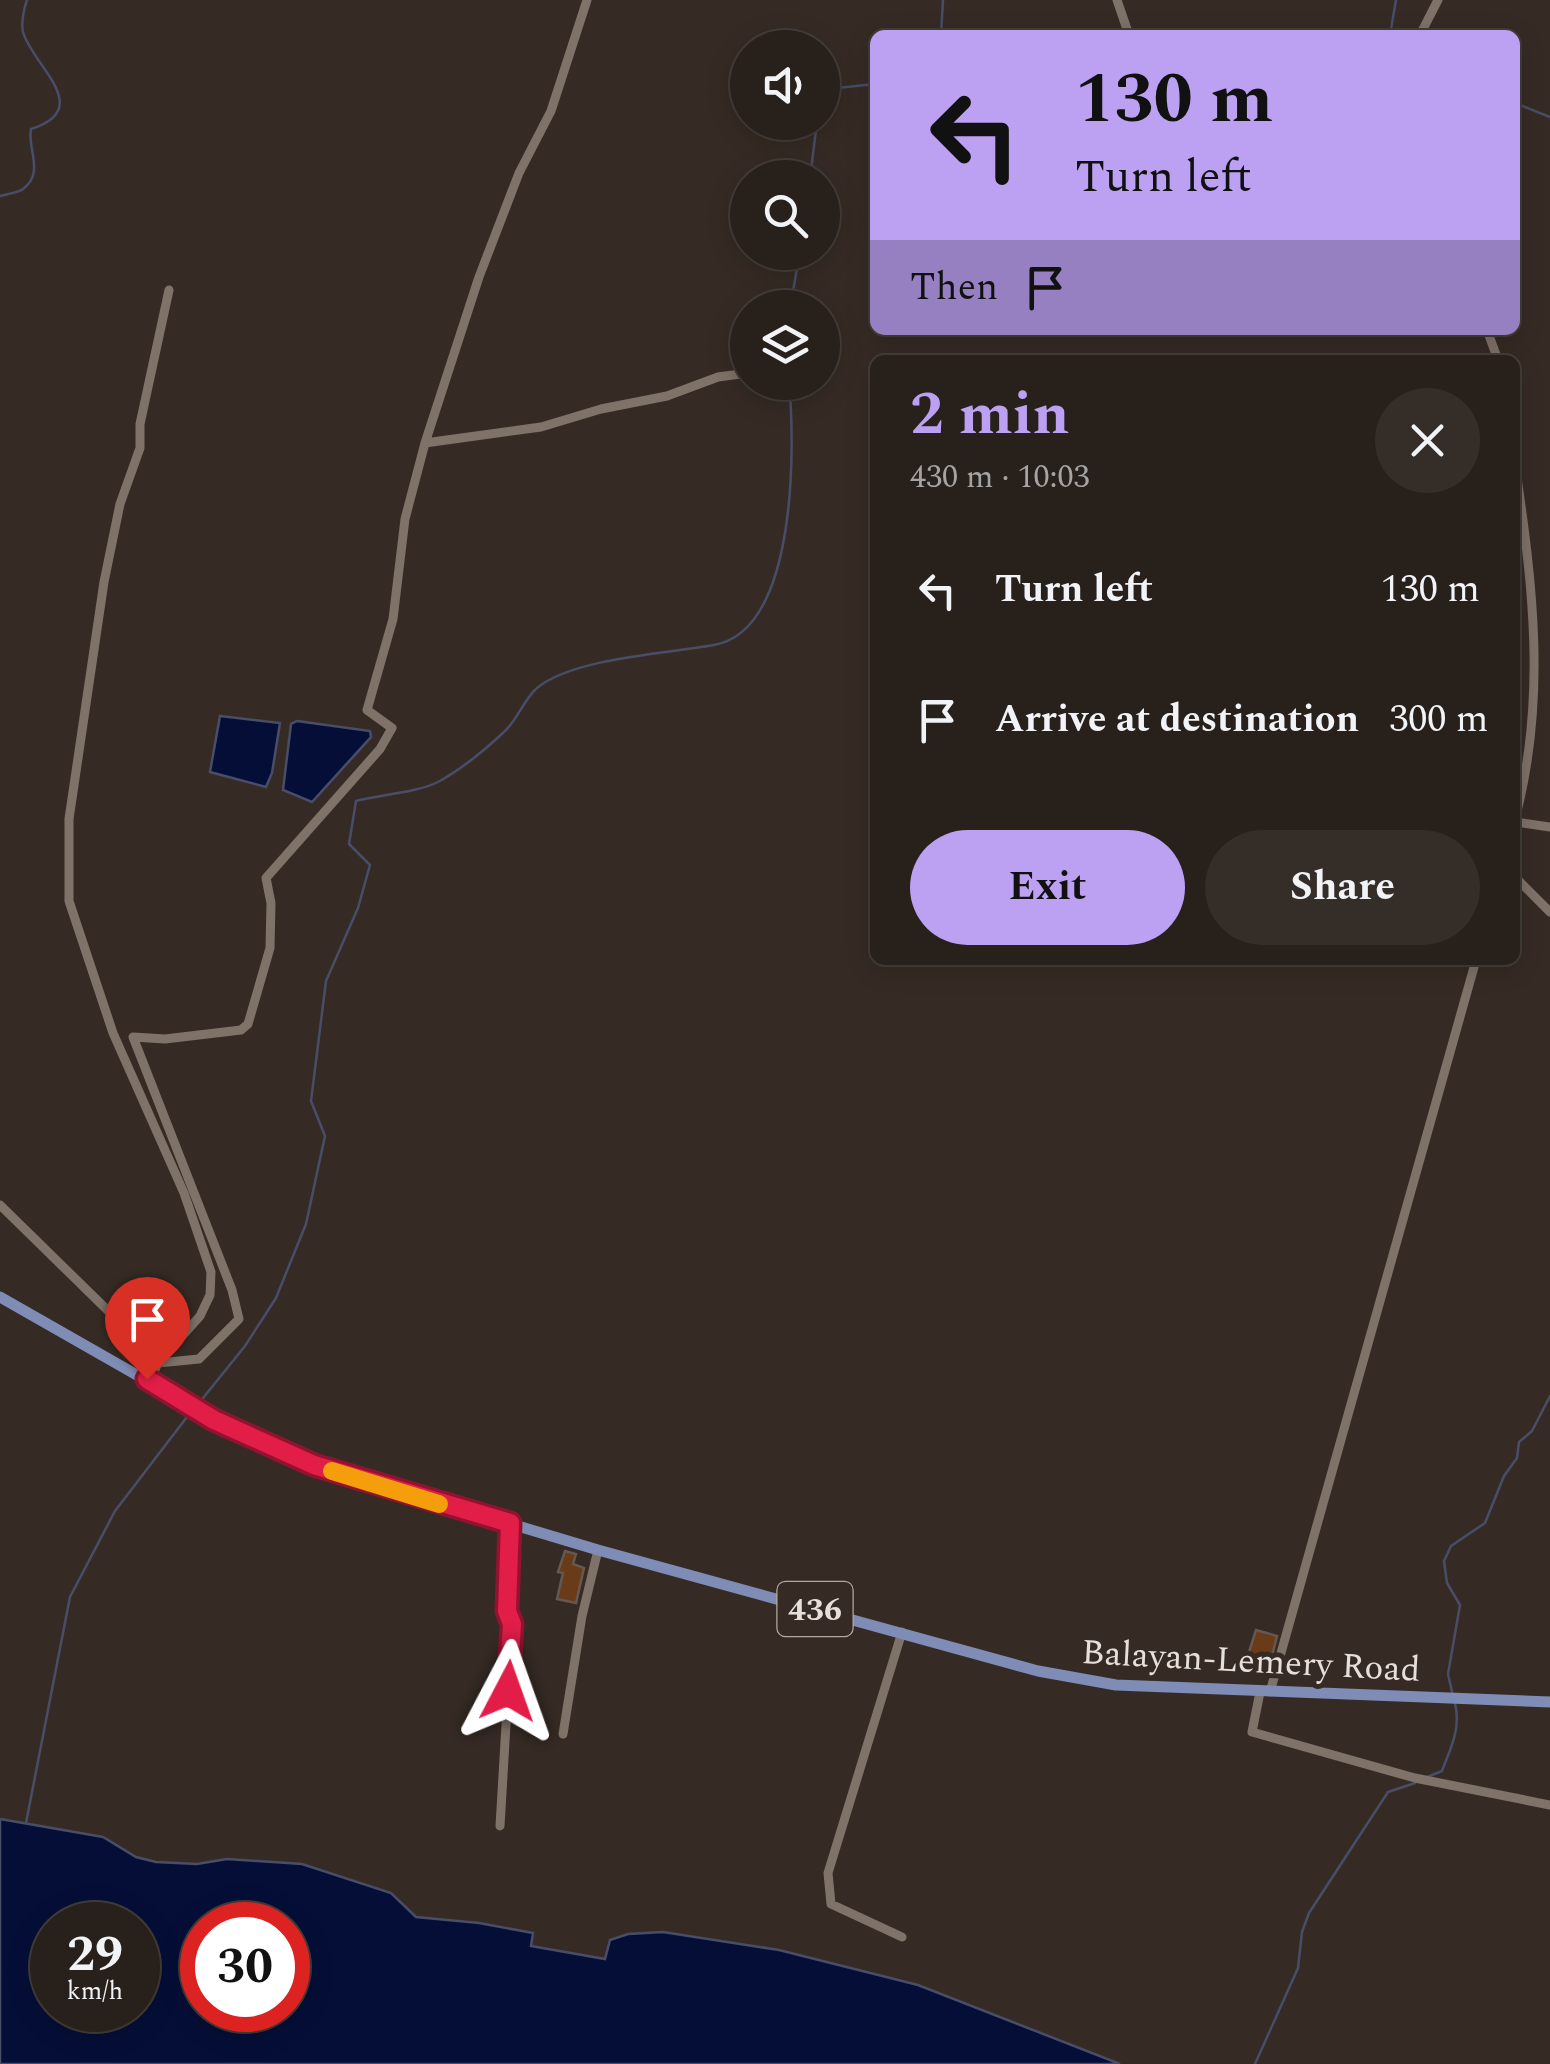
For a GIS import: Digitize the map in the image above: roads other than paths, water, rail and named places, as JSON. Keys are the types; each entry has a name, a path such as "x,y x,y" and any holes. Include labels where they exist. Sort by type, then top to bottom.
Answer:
{"main road":[{"name":"Balayan-Lemery Road","path":"0,1298 150,1380 214,1420 314,1465 598,1550 1081,1680 1265,1692 1550,1702"}],"street":[{"path":"158,1363 199,1359 239,1319 232,1290 133,1036 166,1039 241,1030 248,1024 270,948 271,903 266,878 370,761 392,728 367,710 393,620 405,519 479,276 519,172 551,112 587,0"},
{"path":"1117,0 1127,30"},
{"path":"1423,30 1438,0"},
{"path":"150,1380 158,1363 200,1316 210,1295 212,1272 184,1193 113,1033 68,900 69,836 104,582 120,504 140,448 140,424 168,290"},
{"path":"426,443 542,427 601,409 667,396 730,375"},
{"path":"1520,497 1528,549 1536,710 1530,765 1520,802"},
{"path":"1520,822 1550,827"},
{"path":"1520,882 1550,912"},
{"path":"1475,965 1252,1732 1415,1778 1550,1805"},
{"path":"0,1206 158,1363"},
{"path":"500,1826 512,1624 507,1611 510,1523"},
{"path":"562,1734 598,1550"},
{"path":"902,1632 828,1873 831,1904 902,1937"}],"waterway":[{"path":"0,196 21,190 29,183 34,168 31,129 50,120 58,110 55,85 23,32 27,0"},
{"path":"941,30 943,0"},
{"path":"1391,30 1396,0"},
{"path":"840,88 870,85"},
{"path":"1520,105 1550,117"},
{"path":"812,160 815,140"},
{"path":"793,290 797,270"},
{"path":"199,1403 245,1346 276,1298 306,1224 325,1136 311,1101 326,981 358,908 370,865 349,844 356,801 438,782 505,731 532,693 553,678 597,663 714,645 742,632 762,606 776,572 785,532 792,448 790,400"},
{"path":"1453,1696 1448,1674 1460,1605 1447,1583 1444,1561 1451,1546 1485,1523 1504,1476 1517,1458 1519,1442 1532,1431 1550,1396"},
{"path":"26,1823 70,1597 115,1511 190,1413"},
{"path":"1427,1777 1442,1771 1449,1754 1456,1730 1455,1703"},
{"path":"1255,2064 1298,1968 1302,1932 1309,1913 1388,1792 1415,1783"}]}
